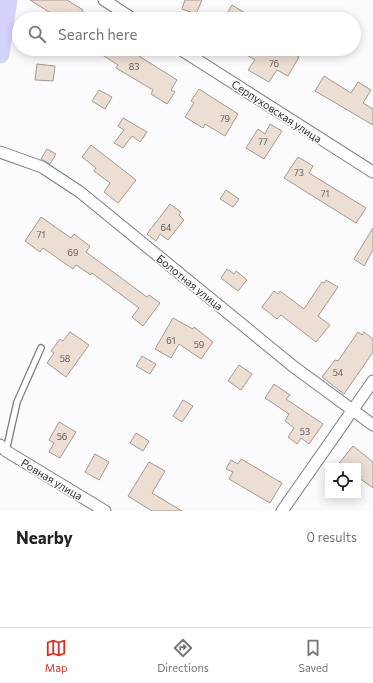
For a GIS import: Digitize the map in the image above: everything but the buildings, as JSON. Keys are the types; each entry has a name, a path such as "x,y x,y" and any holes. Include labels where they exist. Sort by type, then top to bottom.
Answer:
{"main road":[{"path":"0,54 8,0"}],"street":[{"path":"104,0 122,12"},
{"name":"Серпуховская улица","path":"191,56 373,172"},
{"name":"Болотная улица","path":"0,152 42,167 80,192 294,366 373,425"},
{"path":"282,511 373,381"},
{"name":"Ровная улица","path":"3,448 105,511"}],"lane":[{"path":"3,448 16,402 41,348"}]}
